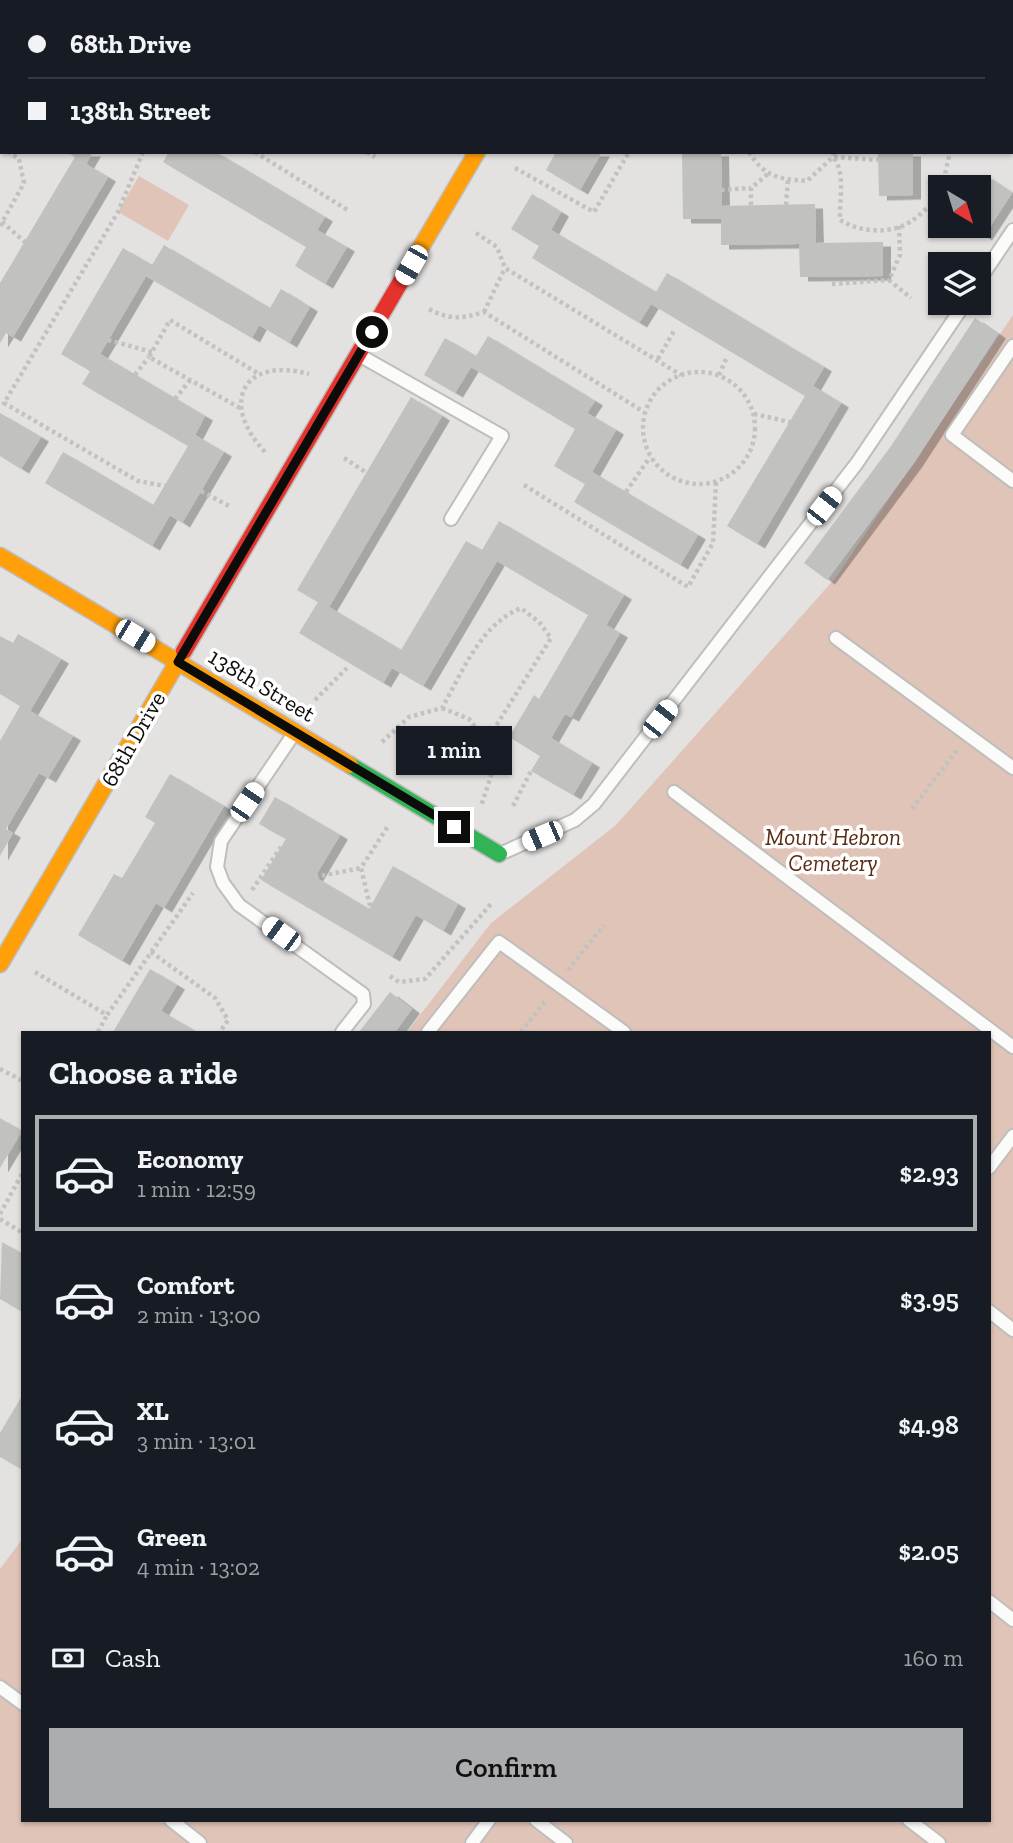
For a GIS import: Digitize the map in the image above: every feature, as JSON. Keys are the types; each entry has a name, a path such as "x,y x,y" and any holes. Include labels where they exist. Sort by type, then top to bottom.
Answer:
{"street":[{"name":"68th Drive","path":"0,964 476,154"},
{"name":"138th Street","path":"0,555 499,854"}],"lane":[{"path":"991,263 1013,230"},
{"path":"499,854 575,820 594,804 857,463 957,315"},
{"path":"1013,346 952,435 1013,481"},
{"path":"359,354 502,436 451,519"},
{"path":"835,638 1013,768"},
{"path":"295,732 221,841 216,867 223,883 239,905 363,994 364,1004 343,1031"},
{"path":"674,792 1013,1047"},
{"path":"429,1031 499,942 623,1031"},
{"path":"991,1165 1013,1136"},
{"path":"991,1313 1013,1330"},
{"path":"991,1603 1013,1620"},
{"path":"0,1686 21,1702"},
{"path":"174,1822 200,1843"},
{"path":"472,1843 488,1822"},
{"path":"539,1822 566,1843"},
{"path":"912,1822 939,1843"}],"path":[{"path":"12,154 19,159 24,183 1,224 24,242"},
{"path":"142,154 118,212 5,403 138,481 165,486"},
{"path":"259,154 349,211"},
{"path":"371,154 376,157"},
{"path":"515,168 594,212 628,154"},
{"path":"750,154 759,169 788,180 807,181 833,155"},
{"path":"945,175 950,154"},
{"path":"833,155 878,160"},
{"path":"833,155 838,163 840,220 854,228 871,231 909,223 928,207"},
{"path":"722,190 751,188 769,173"},
{"path":"786,205 788,180"},
{"path":"751,188 751,205"},
{"path":"889,280 900,255 898,226"},
{"path":"476,233 497,247 505,268 681,374"},
{"path":"429,309 444,317 463,319 484,312 505,268"},
{"path":"832,284 889,280 911,298"},
{"path":"484,312 644,412"},
{"path":"135,375 151,354 170,320 260,374"},
{"path":"658,359 674,331"},
{"path":"108,340 151,354 240,408"},
{"path":"719,375 726,359"},
{"path":"265,452 249,434 240,408 243,390 260,374 285,367 310,374"},
{"path":"694,372 719,375 741,390 754,414 754,435 748,455 729,475 716,482 691,484 667,475 650,457 642,435 644,412 652,396 665,383 681,374 694,372"},
{"path":"176,398 190,380"},
{"path":"754,414 790,422"},
{"path":"626,492 650,457"},
{"path":"344,458 367,473"},
{"path":"524,485 688,587 713,543 716,482"},
{"path":"201,491 232,508"},
{"path":"442,708 488,628 504,615 521,608 539,622 551,638 486,742"},
{"path":"315,699 347,668"},
{"path":"382,742 409,718 442,708 468,719 486,742 492,773 481,806"},
{"path":"912,809 968,735"},
{"path":"513,806 531,771"},
{"path":"370,906 361,868 388,826"},
{"path":"250,890 254,891 281,847"},
{"path":"315,877 361,868"},
{"path":"99,1031 193,893"},
{"path":"390,976 399,982 425,979 492,903"},
{"path":"523,1031 604,925"},
{"path":"151,952 215,998 228,1020 221,1031"},
{"path":"36,972 107,1015"},
{"path":"0,1069 21,1080"},
{"path":"21,1176 0,1217 21,1232"}],"green space":[{"path":"139,176 189,205 168,241 118,212"},
{"name":"Mount Hebron Cemetery","path":"1013,315 1013,1843 0,1843 0,1569 21,1541 21,1822 991,1822 991,1031 408,1031 491,923 616,825 837,576"}],"building":[{"path":"70,154 92,154 86,164 108,177 13,337 6,333 0,343 0,283 75,157"},
{"path":"168,154 219,154 325,217 317,230 347,247 325,284 295,266 306,247 163,162"},
{"path":"555,154 601,154 580,190 546,170"},
{"path":"682,154 721,154 722,206 815,204 816,243 883,242 883,276 800,277 799,244 721,245 721,219 683,219"},
{"path":"878,154 913,154 913,195 879,196"},
{"path":"991,179 1012,193 991,225"},
{"path":"532,194 561,212 551,230 656,292 667,273 824,367 813,386 841,403 757,544 727,526 805,396 651,304 639,323 532,258 539,246 511,229"},
{"path":"164,245 270,308 281,289 310,307 289,343 259,325 252,338 146,276 100,354 205,416 195,435 224,452 182,523 170,515 152,546 45,483 63,452 153,505 188,446 82,384 90,371 61,354 123,248 152,265"},
{"path":"975,318 998,334 914,463 827,580 804,563 891,446"},
{"path":"488,336 595,401 587,413 616,430 592,472 698,535 680,565 574,502 585,484 554,466 575,429 471,367 455,393 424,375 445,338 476,356"},
{"path":"411,397 442,416 329,607 401,650 466,541 482,550 499,521 624,595 606,625 620,633 571,717 565,714 551,738 592,763 573,795 531,771 540,756 509,737 534,695 539,699 588,615 497,561 423,686 392,668 383,683 299,633 318,602 297,590"},
{"path":"0,413 41,437 21,469 0,456"},
{"path":"18,634 61,659 30,711 73,736 48,778 39,773 6,829 13,833 0,856 0,741 20,706 0,694 0,636 13,643"},
{"path":"170,774 224,806 164,908 156,903 122,961 78,935 114,874 122,878 155,823 145,817"},
{"path":"275,797 340,835 315,877 369,909 393,866 458,904 443,931 416,915 392,957 261,880 286,839 259,824"},
{"path":"150,969 177,985 161,1011 195,1031 114,1031"},
{"path":"390,992 412,1009 396,1031 360,1031"},
{"path":"0,1118 21,1133 0,1168"},
{"path":"2,1242 21,1253 21,1311 0,1299"},
{"path":"21,1397 21,1469 0,1457 0,1433"}],"traffic: fast":[{"path":"350,765 499,854"}],"traffic: slow":[{"path":"404,276 476,154"},
{"path":"0,556 350,765"},
{"path":"0,964 184,651"}],"traffic: jam":[{"path":"184,651 404,276"}],"route":[{"path":"372,332 178,662 454,827"}]}
